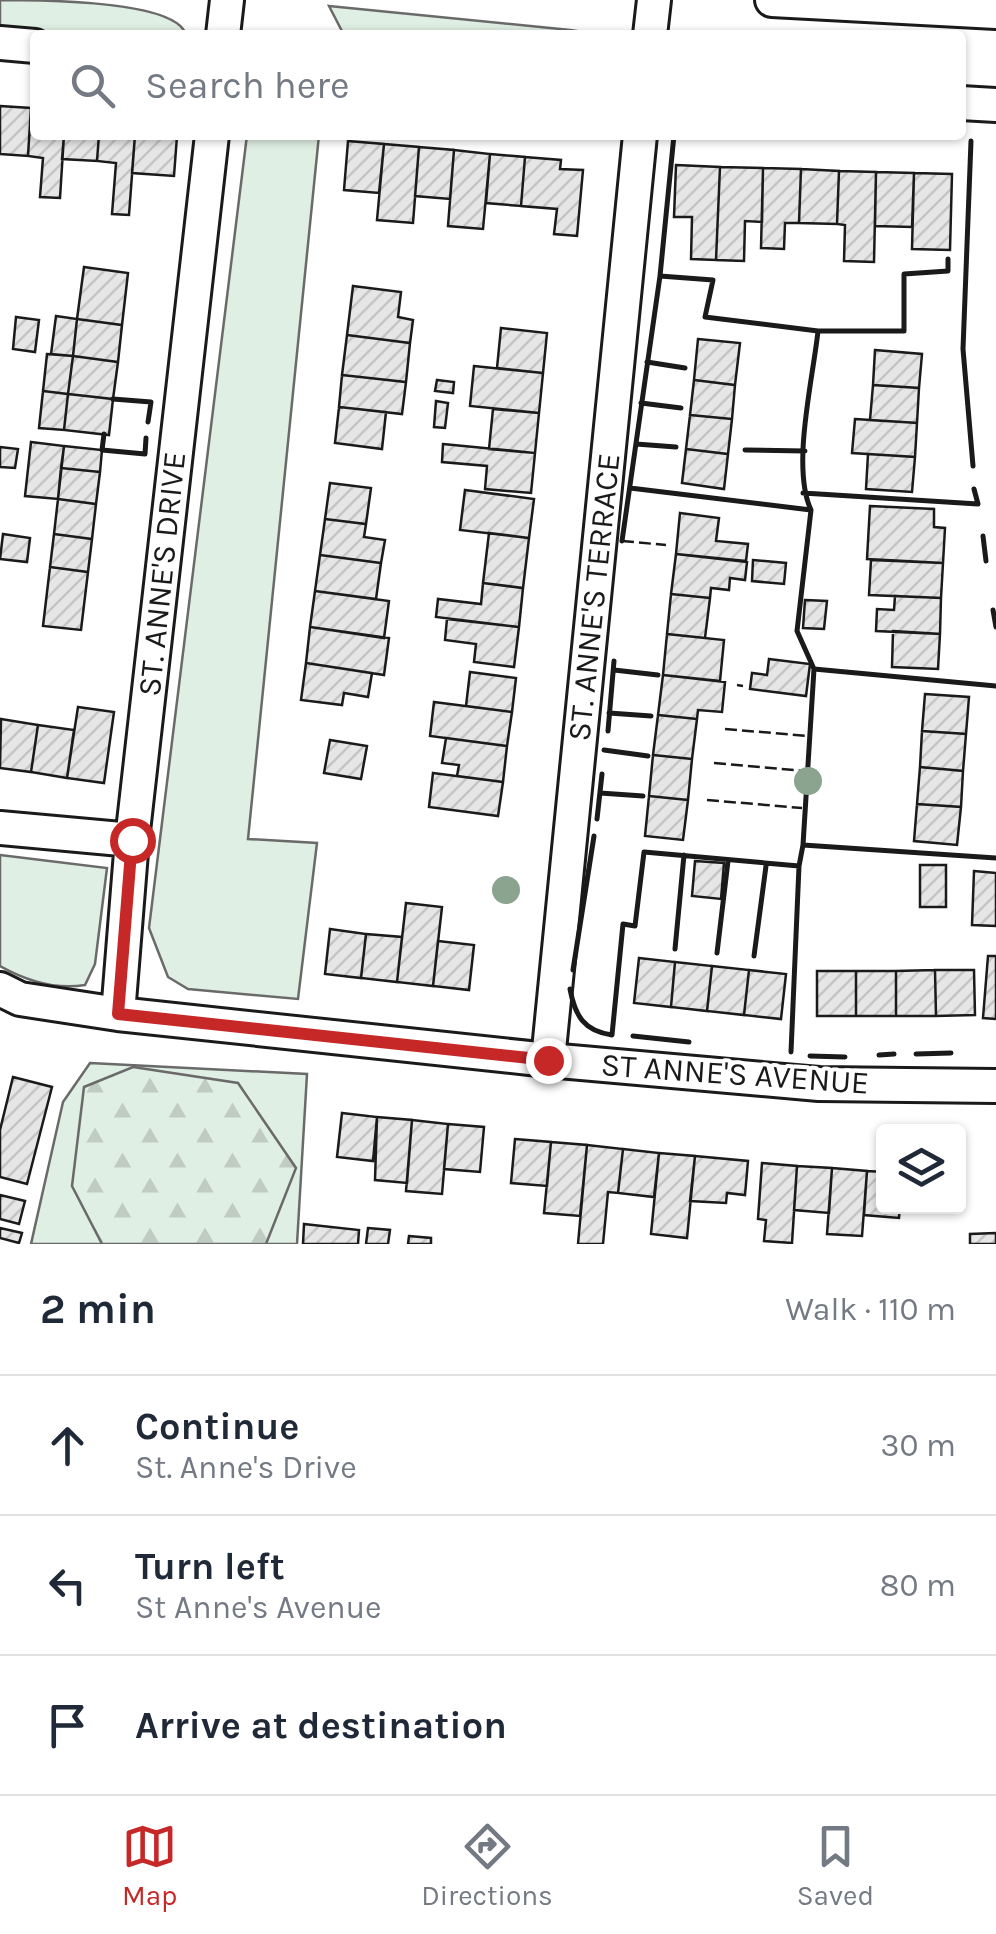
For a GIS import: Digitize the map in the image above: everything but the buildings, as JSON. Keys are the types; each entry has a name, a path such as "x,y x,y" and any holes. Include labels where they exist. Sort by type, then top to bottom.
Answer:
{"street":[{"path":"224,30 227,0"},
{"path":"651,30 654,0"},
{"path":"772,0 996,12"},
{"path":"0,44 30,46"},
{"path":"966,103 996,104"},
{"name":"ST. ANNE'S DRIVE","path":"118,1014 132,840 211,140"},
{"name":"ST. ANNE'S TERRACE","path":"548,1060 640,140"},
{"path":"0,828 132,840"},
{"name":"ST ANNE'S AVENUE","path":"0,989 20,999 118,1014 548,1060 819,1084 996,1086"}],"green space":[{"path":"0,0 105,4 159,15 177,23 182,30 30,30 30,33 0,33"},
{"path":"329,6 570,30 341,30"},
{"path":"246,140 318,140 248,839 317,843 298,999 188,989 168,977 149,928"},
{"path":"0,855 107,868 95,964 85,985 41,983 0,966"},
{"path":"90,1063 307,1074 297,1244 31,1244 63,1102"},
{"path":"133,1067 238,1083 296,1168 266,1244 102,1244 72,1186 84,1087"}],"fence":[{"path":"622,541 666,545"},
{"path":"737,685 743,686"},
{"path":"725,729 808,736"},
{"path":"714,763 805,771"},
{"path":"707,800 802,808"}],"wall":[{"path":"674,140 660,276 713,280 705,317 818,331 904,331 904,274 948,271 948,259"},
{"path":"971,141 963,349 973,466"},
{"path":"622,541 660,276"},
{"path":"818,331 803,447 805,492 811,510 797,631 814,669 803,845 996,858"},
{"path":"647,362 685,368"},
{"path":"113,399 151,402 148,422"},
{"path":"641,403 681,408"},
{"path":"104,434 102,450 145,454 146,438"},
{"path":"636,444 676,447"},
{"path":"745,450 805,451"},
{"path":"630,488 811,510"},
{"path":"803,493 978,504 974,489"},
{"path":"983,536 986,561"},
{"path":"993,610 996,627"},
{"path":"608,731 614,661"},
{"path":"814,669 996,686"},
{"path":"614,670 658,675"},
{"path":"609,713 651,716"},
{"path":"604,750 648,756"},
{"path":"597,819 602,774"},
{"path":"600,793 643,796"},
{"path":"573,970 594,836"},
{"path":"570,989 582,1021 594,1030 612,1035 623,924 635,926 644,852 799,866 803,845"},
{"path":"675,949 684,855"},
{"path":"717,953 728,861"},
{"path":"754,956 766,866"},
{"path":"791,1052 799,866"},
{"path":"633,1036 689,1042"},
{"path":"916,1054 951,1053"},
{"path":"879,1055 894,1054"},
{"path":"810,1056 845,1057"}],"route":[{"path":"132,840 118,1014 548,1060"}]}
